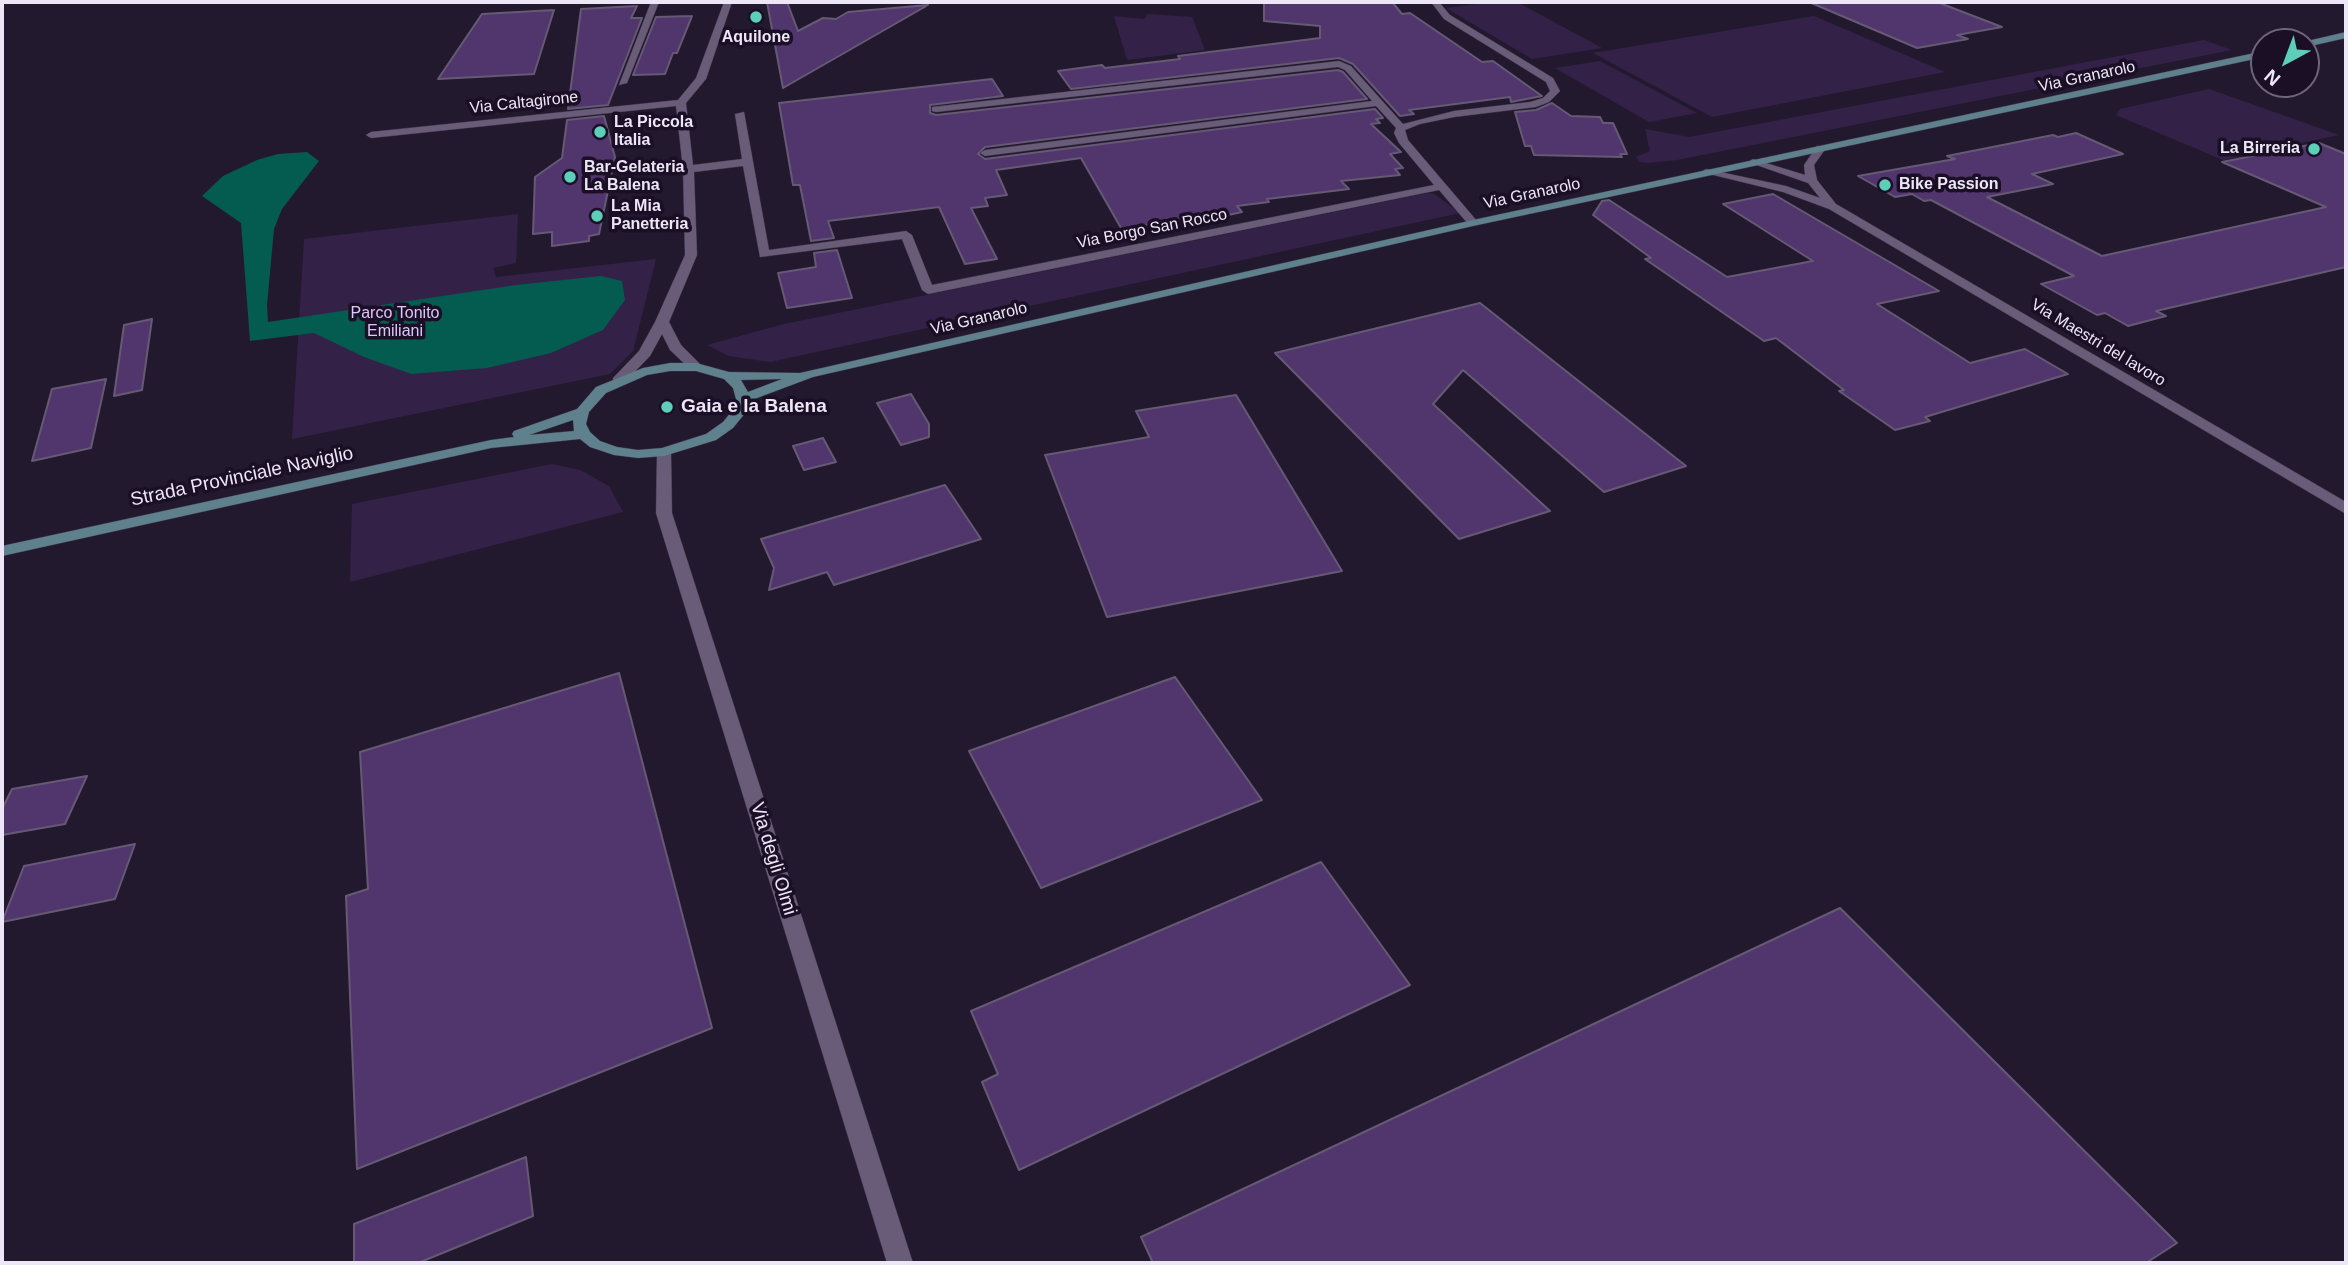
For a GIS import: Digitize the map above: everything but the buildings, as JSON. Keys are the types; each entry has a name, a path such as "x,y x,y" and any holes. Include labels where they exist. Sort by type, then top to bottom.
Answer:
{"main road":[{"path":"2320,41 2346,35"},
{"name":"Via Granarolo","path":"809,374 1472,223 2250,57"},
{"name":"Strada Provinciale Naviglio","path":"491,444 582,412 589,401 618,381 643,372 670,367 696,367 729,376 809,374"},
{"path":"743,399 809,374"},
{"path":"582,412 579,424 583,434 595,444 614,452 664,452 711,437 728,425 739,412 743,399 740,387 729,376"},
{"name":"Strada Provinciale Naviglio","path":"2,551 491,444 583,434"}],"street":[{"path":"622,83 656,2"},
{"path":"618,381 645,353 662,322 691,255 688,169 681,103 701,79 727,2"},
{"path":"1435,2 1447,17 1550,80 1555,90 1546,100 1532,105 1454,114 1417,121 1401,128 1399,133 1403,141 1472,223"},
{"path":"936,109 1339,64 1348,68 1401,128"},
{"name":"Via Caltagirone","path":"370,135 681,103"},
{"path":"985,153 1378,103"},
{"path":"688,169 748,162 740,114"},
{"path":"1753,162 1812,181 1810,165 1821,148"},
{"name":"Via Borgo San Rocco","path":"748,162 764,254 906,235 928,290 1440,187"},
{"name":"Via Maestri del lavoro","path":"1753,162 1786,188"},
{"name":"Via Maestri del lavoro","path":"1706,172 1786,188 1833,207 2346,509"},
{"name":"Via Maestri del lavoro","path":"1812,181 1833,207"},
{"path":"662,322 676,347 696,367"},
{"name":"Via degli Olmi","path":"664,452 664,513 900,1263"}],"green space":[{"path":"1491,2 1517,2 1602,48 1532,59 1446,8"},
{"path":"1148,14 1192,17 1205,50 1127,60 1114,16 1144,19"},
{"path":"1814,16 1945,72 1712,117 1593,53"},
{"path":"2204,40 2232,50 1677,160 1648,163 1640,162 1636,157 1650,151 1645,129 1689,137"},
{"path":"1600,61 1697,113 1649,122 1555,68"},
{"path":"2209,89 2339,135 2223,160 2116,115 2120,109"},
{"path":"1428,193 1434,194 1460,213 770,362 729,356 707,345 784,324"},
{"name":"Parco Tonito Emiliani","path":"518,214 516,263 493,268 496,277 656,259 633,351 610,374 292,439 304,239"},
{"path":"552,464 580,470 609,486 623,512 350,582 352,504"}],"shaded area":[{"path":"307,152 319,161 282,209 274,229 268,322 516,285 601,276 622,281 625,300 603,330 551,353 487,368 411,374 364,357 314,333 250,341 241,223 202,196 223,176 257,160 278,154"}],"place":[{"name":"Aquilone","path":"756,17"},
{"name":"La Piccola Italia","path":"600,132"},
{"name":"La Birreria","path":"2314,149"},
{"name":"Bar-Gelateria La Balena","path":"570,177"},
{"name":"Bike Passion","path":"1885,185"},
{"name":"La Mia Panetteria","path":"597,216"},
{"name":"Gaia e la Balena","path":"667,407"}]}
